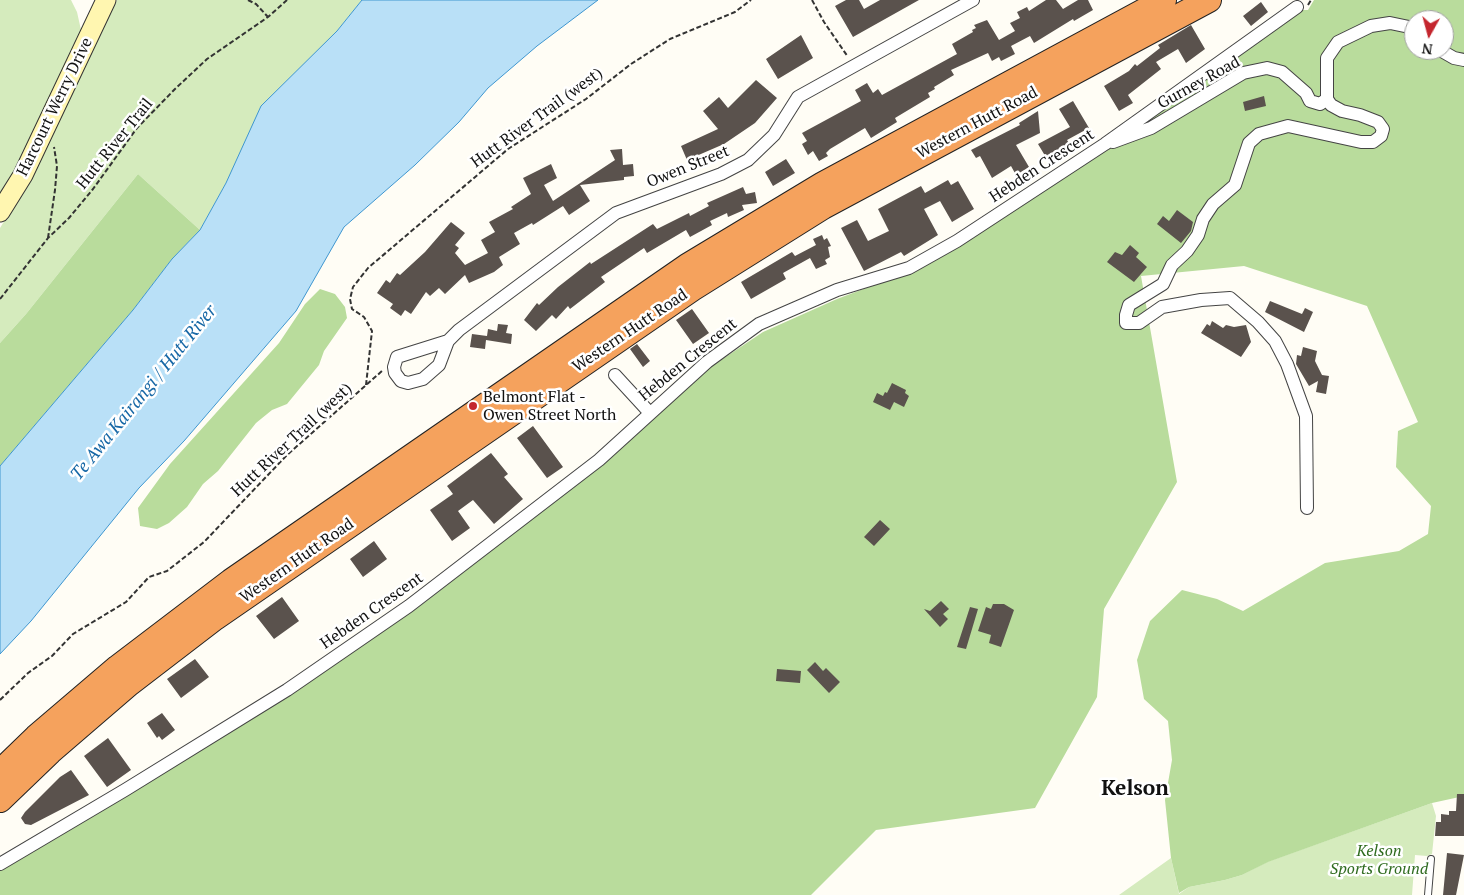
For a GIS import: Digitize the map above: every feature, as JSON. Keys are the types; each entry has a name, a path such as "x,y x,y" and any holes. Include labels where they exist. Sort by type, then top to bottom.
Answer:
{"highway":[{"name":"Western Hutt Road","path":"0,772 36,737 118,667 231,580 687,266 823,184 1164,0"},
{"name":"Western Hutt Road","path":"0,800 50,752 129,684 215,618 684,294 830,203 1209,0"}],"main road":[{"name":"Harcourt Werry Drive","path":"0,212 23,176 103,1"}],"street":[{"name":"Owen Street","path":"448,342 459,330 616,212 721,174 748,160 774,135 798,97 973,0"},
{"name":"Hebden Crescent","path":"0,864 125,790 287,690 409,606 599,460 649,412 707,362 758,324 837,290 909,268 973,230 1105,144 1297,7"},
{"path":"1327,99 1327,58 1338,42 1371,26 1390,23 1404,26"},
{"name":"Gurney Road","path":"1105,144 1125,140 1151,128 1243,73 1267,68 1282,72 1306,93 1310,101 1320,104 1327,99 1331,105 1342,111 1378,122 1383,129 1381,136 1373,142 1361,142 1288,126 1259,134 1249,143 1236,185 1213,204 1203,219 1198,235 1187,251 1172,265 1163,284 1129,305 1126,315 1126,323 1139,323 1162,307 1201,300 1230,298 1258,322 1275,341 1287,364 1306,416 1308,508"},
{"path":"448,342 438,365 432,373 415,382 401,381 395,373 394,362 397,357 448,342"},
{"path":"615,375 649,412"}],"lane":[{"path":"1428,895 1431,859"}],"path":[{"path":"248,0 256,4 268,17"},
{"name":"Hutt River Trail","path":"0,299 48,238 69,218 93,189 132,135 175,89 207,59 268,17 287,0"},
{"name":"Hutt River Trail (west)","path":"0,700 28,673 52,656 73,634 126,602 149,577 167,571 204,542 287,455 366,385 372,331 364,317 352,309 350,299 353,287 386,250 508,149 586,99 631,64 670,39 735,12 751,0"},
{"path":"812,0 828,30 856,66"},
{"path":"45,129 56,150 57,166 48,238"},
{"path":"366,385 394,362"}],"green space":[{"path":"0,0 71,0 77,12 81,30 18,169 0,198"},
{"path":"117,0 362,0 337,31 226,183 200,230 138,174 26,314 0,343 0,228 31,177"},
{"path":"1314,0 1464,0 1464,796 1432,803 1268,862 1242,875 1189,887 1179,893 1171,858 1165,800 1172,760 1168,721 1144,699 1137,660 1150,621 1182,590 1217,599 1243,611 1325,563 1399,551 1428,534 1431,506 1396,467 1398,431 1418,422 1367,306 1244,266 1141,276 1177,482 1104,609 1097,697 1035,808 876,830 811,895 0,895 0,869 416,609 599,467 648,420 712,366 763,332 837,299 911,271 1297,10 1308,10"},
{"path":"138,174 200,230 172,259 133,310 0,466 0,343 26,314"},
{"path":"320,289 335,294 345,307 347,318 324,351 319,365 287,404 272,410 256,423 218,471 203,484 187,507 169,523 157,529 140,526 138,508 170,464 279,343 305,304"},
{"name":"Kelson Sports Ground","path":"1432,803 1436,816 1432,854 1427,856 1415,855 1412,895 1119,895 1171,858 1179,894 1189,887 1242,875 1267,862"}],"water":[{"name":"Te Awa Kairangi / Hutt River","path":"362,0 598,0 537,46 488,88 459,122 415,165 344,227 296,311 184,441 139,488 31,621 0,654 0,466 133,310 172,259 200,230 226,183 261,106 337,31"}],"building":[{"path":"846,0 859,0 864,9 880,0 919,0 853,37 835,6"},
{"path":"1046,0 1056,0 1063,9 1078,0 1088,0 1093,10 1074,21 1073,19 1034,43 1030,36 1011,46 1015,54 1001,61 999,57 992,61 988,53 951,70 954,75 934,87 935,89 928,93 930,97 895,118 897,122 871,138 865,128 830,149 826,153 828,156 819,161 813,151 808,155 802,144 807,141 802,133 861,101 855,90 867,83 873,93 878,89 882,95 957,54 952,44 973,32 972,30 976,28 974,25 987,20 999,40 1015,31 1010,23 1020,18 1017,12 1027,7 1029,11"},
{"path":"1261,2 1268,12 1251,26 1243,16"},
{"path":"1191,25 1205,49 1186,63 1178,49 1156,62 1161,69 1128,95 1133,103 1119,111 1104,86 1129,71 1135,64 1137,66 1160,48 1158,45"},
{"path":"801,35 813,58 778,79 766,59"},
{"path":"756,80 777,98 755,123 724,144 687,160 681,146 718,129 703,111 719,97 728,108"},
{"path":"1264,96 1266,106 1245,111 1243,102"},
{"path":"1073,101 1089,128 1067,140 1070,145 1047,159 1038,144 1070,127 1059,109"},
{"path":"1038,111 1040,133 1016,145 1029,167 1016,175 1011,166 992,178 980,156 976,158 971,150 1020,125 1019,123"},
{"path":"622,149 623,165 633,164 634,176 624,177 624,180 580,185 590,201 569,215 563,206 533,225 532,223 514,233 520,244 499,257 503,265 494,272 469,283 465,275 445,294 439,288 430,296 426,292 411,314 405,310 401,316 390,308 393,304 377,293 386,280 390,283 397,273 400,275 425,252 451,222 465,233 455,245 459,248 455,253 465,265 488,253 481,240 495,232 489,222 513,209 511,207 531,194 523,178 551,164 557,178 544,185 553,201 615,160 610,150"},
{"path":"786,159 795,173 773,186 765,172"},
{"path":"948,180 951,185 958,181 974,209 952,222 940,201 924,209 938,235 904,256 901,252 864,271 841,228 857,220 868,241 889,231 878,209 921,186 925,193"},
{"path":"743,187 746,194 755,192 757,203 742,205 744,210 728,217 727,213 710,221 712,225 690,237 686,230 647,253 644,248 601,277 605,282 570,309 568,306 556,319 552,315 536,331 524,320 537,303 539,305 558,287 590,262 591,264 653,224 657,229 689,213 690,216 709,206 707,203"},
{"path":"1177,210 1193,222 1191,231 1181,243 1157,224 1163,216 1169,221"},
{"path":"822,235 824,240 827,238 831,246 828,247 830,257 825,260 827,264 816,269 810,258 783,273 786,279 751,299 741,282 792,252 795,256 816,245 813,239"},
{"path":"1130,245 1139,253 1136,257 1147,267 1134,282 1107,262 1115,252 1122,255"},
{"path":"1270,301 1302,314 1305,308 1313,312 1304,332 1265,312"},
{"path":"692,309 709,333 693,344 676,320"},
{"path":"1212,321 1223,328 1226,325 1234,327 1246,325 1251,342 1241,357 1201,333 1207,324 1210,326"},
{"path":"498,324 508,325 506,333 512,334 511,344 486,340 485,349 470,347 472,334 487,336 488,329 497,331"},
{"path":"637,344 650,361 643,367 630,349"},
{"path":"1303,347 1317,351 1315,361 1322,375 1329,376 1326,394 1316,392 1318,381 1309,386 1296,364 1297,355 1301,356"},
{"path":"892,383 906,390 905,393 909,396 904,407 894,402 890,410 873,402 877,393 883,396 885,392 887,393"},
{"path":"533,426 563,467 547,478 517,438"},
{"path":"491,453 508,474 504,477 523,499 494,524 473,500 458,511 470,528 452,541 430,510 453,494 447,486"},
{"path":"880,520 890,529 874,546 864,537"},
{"path":"374,541 387,559 363,577 350,559"},
{"path":"282,597 299,621 274,639 256,616"},
{"path":"941,601 949,609 943,614 948,619 940,627 924,609 930,611"},
{"path":"993,604 1004,604 1014,610 1001,647 989,643 991,635 978,631 986,607 991,609"},
{"path":"970,607 978,609 966,649 957,647"},
{"path":"195,659 209,677 181,698 167,679"},
{"path":"815,662 823,671 826,668 840,682 829,693 807,670"},
{"path":"777,669 801,671 800,683 776,681"},
{"path":"162,713 175,730 162,740 159,736 157,738 147,723"},
{"path":"108,738 131,770 107,787 84,756"},
{"path":"71,770 89,795 31,825 25,824 21,818 25,812 60,777"},
{"path":"1457,794 1464,794 1464,836 1435,836 1436,822 1441,822 1441,814 1449,815 1449,811 1456,811"},
{"path":"1447,853 1464,855 1456,895 1443,895"}],"place":[{"name":"Belmont Flat - Owen Street North","path":"473,406"}],"district":[{"name":"Kelson","path":"1135,789"}]}
